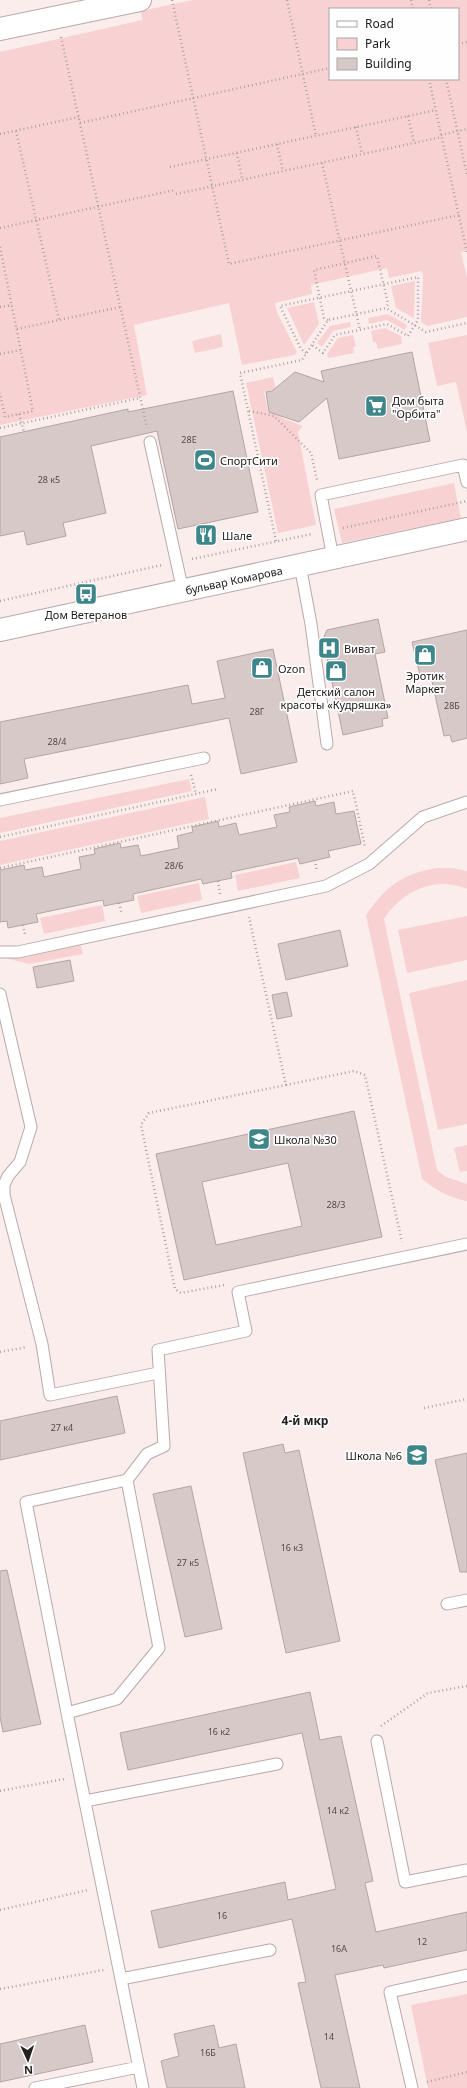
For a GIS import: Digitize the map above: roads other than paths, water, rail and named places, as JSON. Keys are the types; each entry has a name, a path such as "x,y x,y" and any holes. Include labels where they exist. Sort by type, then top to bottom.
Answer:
{"street":[{"path":"0,29 140,0"},
{"name":"бульвар Комарова","path":"0,630 467,529"}],"lane":[{"path":"150,442 183,590"},
{"path":"334,558 321,495 463,464 467,482"},
{"path":"300,565 311,624 327,744"},
{"path":"0,800 204,758"},
{"path":"0,952 18,952 326,886 369,864 423,817 467,802"},
{"path":"0,994 31,1127 20,1162 8,1176 4,1185 4,1195 42,1344 50,1396 158,1373"},
{"path":"143,2088 26,1502 127,1480 147,1454 164,1446 158,1373 158,1350 246,1331 238,1292 467,1244"},
{"path":"67,1713 117,1699 159,1648 127,1480"},
{"path":"447,1604 467,1600"},
{"path":"377,1741 405,1882 467,1870"},
{"path":"85,1801 277,1764"},
{"path":"121,1979 270,1950"},
{"path":"412,2087 390,1992 467,1975"},
{"path":"35,2088 139,2067"}],"place":[{"name":"Дом быта \"Орбита\"","path":"376,406"},
{"name":"СпортСити","path":"205,460"},
{"name":"Шале","path":"206,535"},
{"name":"Дом Ветеранов","path":"86,594"},
{"name":"Виват","path":"329,648"},
{"name":"Эротик Маркет","path":"425,655"},
{"name":"Ozon","path":"262,668"},
{"name":"Детский салон красоты «Кудряшка»","path":"336,671"},
{"name":"Школа №30","path":"259,1139"},
{"name":"Школа №6","path":"417,1455"}],"district":[{"name":"4-й мкр","path":"305,1420"}]}
